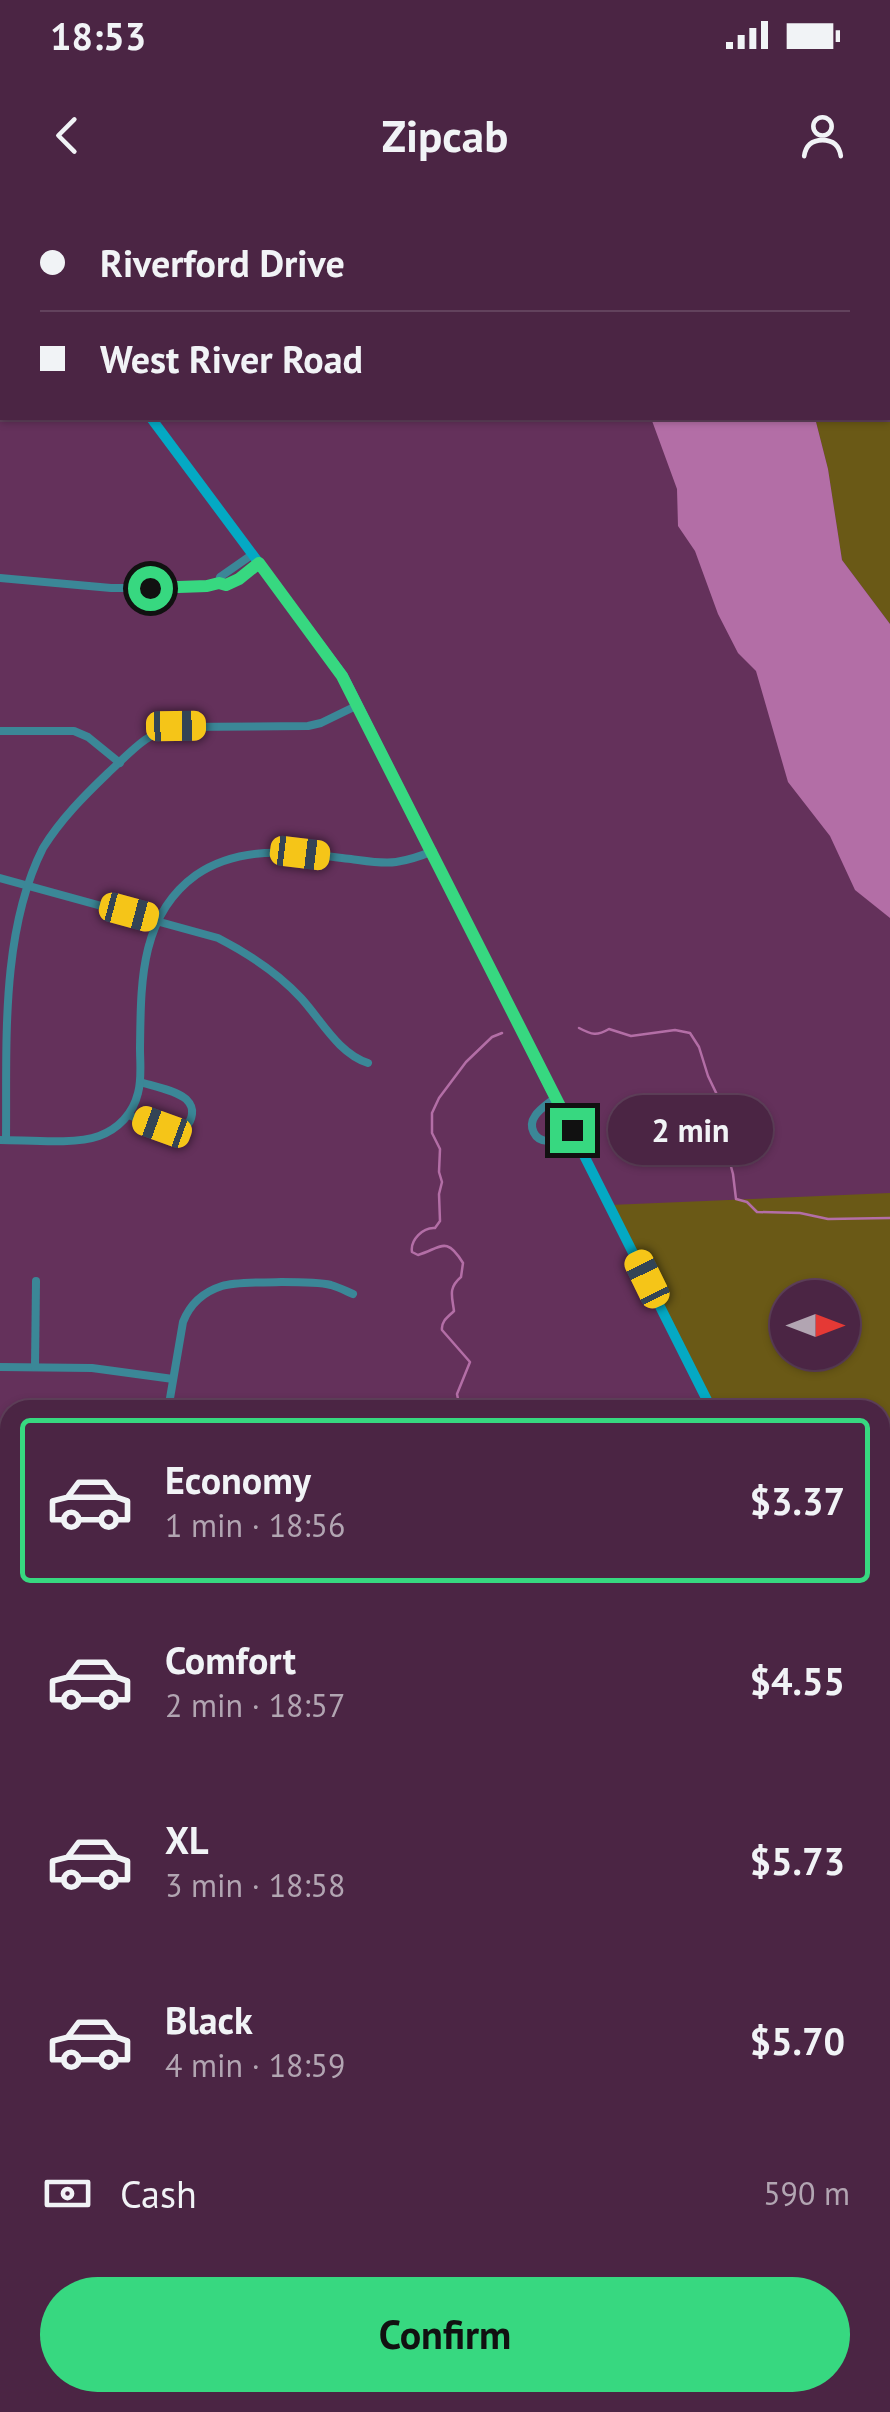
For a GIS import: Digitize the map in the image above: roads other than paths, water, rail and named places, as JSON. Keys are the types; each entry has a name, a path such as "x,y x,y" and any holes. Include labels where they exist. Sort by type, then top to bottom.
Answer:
{"main road":[{"path":"152,420 342,676 358,704 707,1400"}],"street":[{"path":"0,578 111,588 189,588 219,583 220,576 256,558"},
{"path":"358,704 308,726 169,727 150,735 88,792 58,826 26,884 13,927 3,1140 87,1139 113,1129 128,1115 140,1082 142,970 149,940 170,900 192,878 243,855 300,853 391,862 433,851"},
{"path":"0,731 74,731 99,744 120,763"},
{"path":"0,878 218,938 264,964 302,998 347,1052 368,1063"},
{"path":"128,1115 175,1130 187,1125 192,1116 185,1099 140,1082"},
{"path":"555,1098 534,1116 535,1135 552,1140 572,1130"},
{"path":"35,1368 36,1281"},
{"path":"170,1400 179,1334 197,1299 232,1284 331,1285 353,1294"},
{"path":"0,1368 92,1368 173,1378"}],"waterway":[{"path":"579,1028 594,1034 609,1029 631,1036 675,1030 690,1033 720,1101 720,1126 736,1199 747,1202 757,1212 800,1213 828,1219 890,1218"},
{"path":"459,1400 457,1394 470,1362 442,1330 454,1311 453,1289 461,1277 463,1263 447,1246 418,1255 412,1247 418,1235 435,1228 440,1221 440,1149 432,1133 432,1113 466,1062 492,1037 502,1033"}]}
